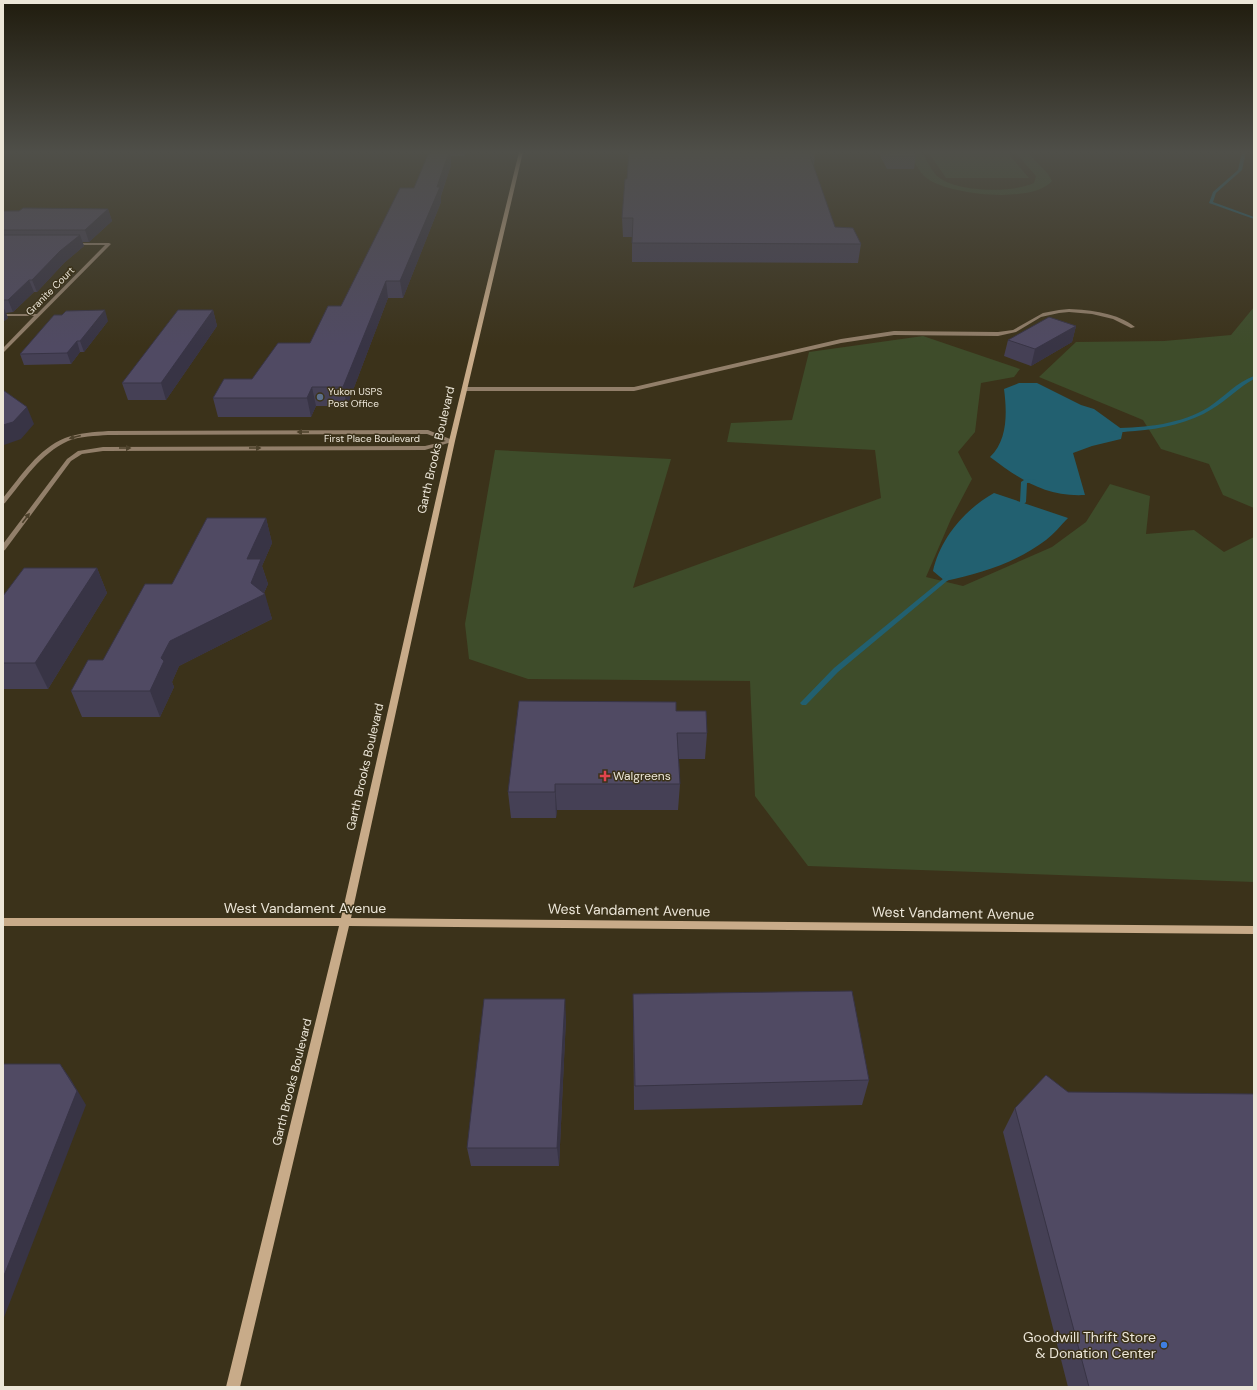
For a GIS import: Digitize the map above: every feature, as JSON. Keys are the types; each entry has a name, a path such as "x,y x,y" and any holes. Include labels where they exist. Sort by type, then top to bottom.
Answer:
{"street":[{"name":"Garth Brooks Boulevard","path":"233,1387 345,922 452,441 506,217"},
{"name":"Granite Court","path":"3,351 109,244 64,244"},
{"path":"465,389 634,389 841,341 894,333 998,334 1014,331 1033,319 1050,312 1075,311 1093,313 1124,322 1133,327"},
{"path":"3,315 39,315"},
{"name":"First Place Boulevard","path":"3,549 70,460 80,452 103,448 179,441 360,440 428,432 452,441"},
{"name":"First Place Boulevard","path":"3,502 40,456 65,440 82,436 108,433 179,441 360,440 425,448 452,441"},
{"name":"West Vandament Avenue","path":"3,922 345,922 1254,930"}],"green space":[{"path":"1254,307 1254,508 1223,495 1209,464 1161,449 1143,420 1039,377 1076,342 1164,341 1231,335"},
{"path":"923,336 1020,369 1014,377 981,383 975,432 958,452 972,479 951,519 926,577 963,586 1052,547 1086,522 1110,484 1150,496 1146,534 1194,530 1224,552 1254,537 1254,882 808,866 755,796 750,681 528,679 469,659 465,624 495,450 671,459 633,588 881,498 875,450 727,442 731,423 792,420 809,352"}],"water":[{"path":"1019,383 1037,383 1081,405 1094,409 1123,430 1121,439 1092,446 1073,453 1085,495 1071,495 1046,490 1023,480 990,457 1000,442 1005,425 1006,407 1004,389"},
{"path":"994,493 1068,518 1049,538 1023,555 985,571 945,581 933,571 941,548 955,526 964,516 973,507"}],"building":[{"path":"3,217 99,217 85,230 3,230"},
{"path":"386,217 427,217 400,281 386,281 343,387 312,387 307,398 213,398 224,379 252,379 278,343 310,343 328,306 341,306"},
{"path":"831,217 835,227 853,228 861,244 632,243 633,218 622,218"},
{"path":"3,235 80,235 60,251 32,280 29,280 8,300 3,300"},
{"path":"105,310 80,341 77,341 67,353 20,354 54,315 62,315 66,311"},
{"path":"178,310 213,310 161,383 122,383"},
{"path":"1049,317 1076,326 1035,349 1008,340"},
{"path":"3,390 27,407 13,422 3,425"},
{"path":"207,518 266,518 247,559 261,559 251,583 265,594 170,641 161,658 164,661 150,691 71,691 88,660 103,660 145,584 172,584"},
{"path":"24,568 97,568 35,663 3,663 3,596"},
{"path":"519,701 676,702 676,711 706,711 707,733 677,733 680,784 555,784 555,792 508,792"},
{"path":"852,991 869,1080 635,1086 633,994"},
{"path":"484,999 565,999 557,1148 467,1148"},
{"path":"3,1064 60,1064 77,1091 3,1278"},
{"path":"1046,1075 1068,1092 1254,1094 1254,1387 1089,1387 1015,1108"}],"waterway":[{"path":"1114,430 1137,429 1163,425 1199,414 1221,401 1242,384 1254,377"},
{"path":"1016,509 1023,502 1024,482 1034,481"},
{"path":"804,703 836,670 951,575"}],"place":[{"name":"Yukon USPS Post Office","path":"320,397"},
{"name":"Walgreens","path":"605,776"},
{"name":"Goodwill Thrift Store & Donation Center","path":"1164,1345"}]}
